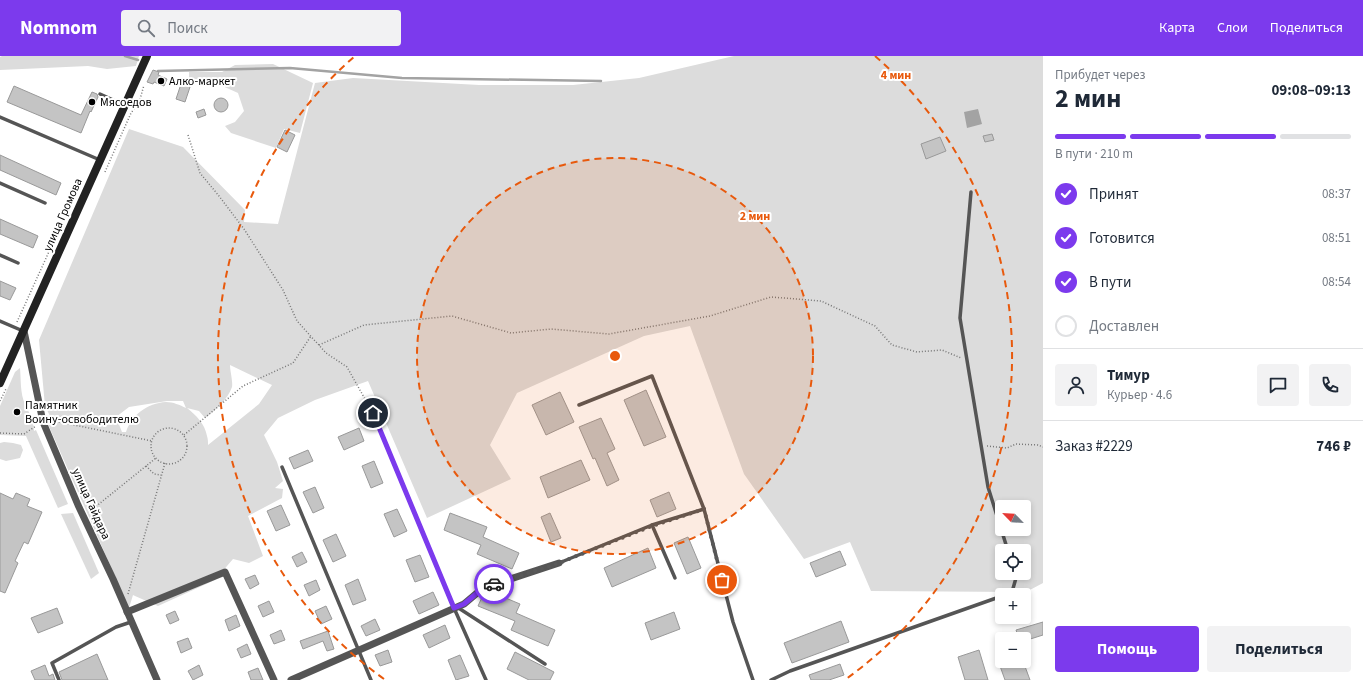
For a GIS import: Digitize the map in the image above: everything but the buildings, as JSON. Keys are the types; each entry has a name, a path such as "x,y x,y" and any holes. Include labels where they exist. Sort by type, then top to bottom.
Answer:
{"street":[{"name":"улица Громова","path":"0,383 126,106 146,58"},
{"name":"улица Гайдара","path":"24,331 43,422 157,680"},
{"path":"291,680 464,604 483,588 559,563"},
{"path":"126,609 225,572 274,680"}],"lane":[{"path":"100,94 126,106"},
{"path":"0,117 101,160"},
{"path":"0,183 45,203"},
{"path":"971,192 960,318 988,487 1006,544"},
{"path":"0,255 18,263"},
{"path":"0,321 24,331"},
{"path":"579,405 652,376 704,509 733,622 753,680"},
{"path":"373,413 486,680"},
{"path":"282,467 371,680"},
{"path":"559,563 652,526 704,509"},
{"path":"652,526 675,578"},
{"path":"771,680 790,671 995,598"},
{"path":"456,607 545,664"},
{"path":"59,680 52,663 116,627 132,622"}],"path":[{"path":"188,135 200,173 244,229 283,290 297,321 319,346 347,367 373,413"},
{"path":"319,346 364,325 452,316 511,333 551,329 609,334 710,316 771,297 821,301 875,326 892,345 917,352 942,350 967,360"},
{"path":"184,434 243,386 293,363 311,336"},
{"path":"0,433 24,434 43,422 50,420 152,441"},
{"path":"163,428 175,428 184,434 188,447 183,458 178,462 172,464 165,463 156,458 153,453 151,447 152,441 158,431 163,428"},
{"path":"981,445 1007,448 1016,444 1038,444 1043,447"},
{"path":"84,517 156,458"},
{"path":"126,609 165,463"},
{"path":"146,466 154,474 161,476"}],"shaded area":[{"path":"139,56 136,66 107,69 88,66 0,70 0,57"},
{"path":"734,56 1043,56 1043,583 1031,589 1031,588 995,588 995,592 871,591 850,542 804,559 744,474 690,326 644,336 517,393 490,445 511,479 427,518 368,381 315,400 278,418 264,435 277,462 283,481 275,488 283,489 282,498 248,516 263,556 249,563 233,559 215,580 158,606 133,595 129,608 44,415 50,416 45,406 39,340 129,129 183,147 245,210 244,222 278,224 315,83 353,78 479,85 573,85 639,78","holes":["230,365 272,385 259,404 208,445 208,439 202,424 187,408 199,411 205,418 217,408 228,396 232,387","167,401 183,401 186,408 169,402 159,403 147,407 136,415 126,432 122,432 116,417 129,407"]},
{"path":"273,64 313,83 300,133 284,129 276,148 231,133 225,126 235,122 244,111 238,93 218,84 189,80 189,72 222,72 235,65"},
{"path":"978,109 982,124 967,128 964,112"},
{"path":"20,368 22,396 32,420 34,431 36,430 68,504 58,508 26,436 0,435 0,406 15,372"},
{"path":"4,442 21,445 23,450 20,458 6,461 0,459 0,443"},
{"path":"73,513 99,573 91,579 61,514"}],"waterway":[{"path":"125,56 138,60"},
{"path":"158,71 290,68 402,78 601,81"}],"way so far":[{"path":"494,584 559,563 652,526 704,509 722,580"}],"place":[{"name":"Алко-маркет","path":"161,81"},
{"name":"Мясоедов","path":"92,102"},
{"name":"Памятник Воину-освободителю","path":"17,412"}],"route":[{"path":"373,413 454,608 464,604 483,588 494,584"}]}
